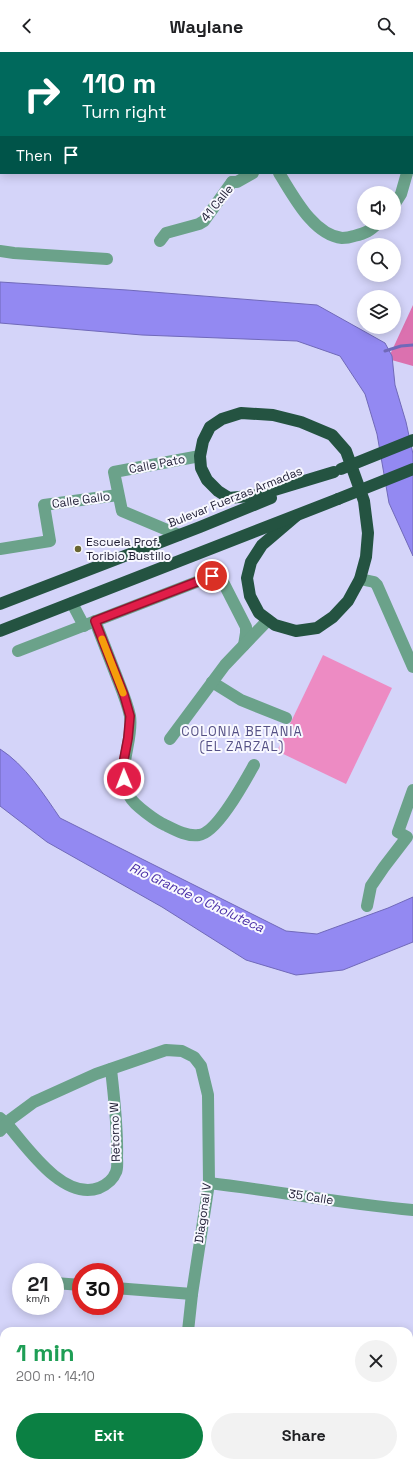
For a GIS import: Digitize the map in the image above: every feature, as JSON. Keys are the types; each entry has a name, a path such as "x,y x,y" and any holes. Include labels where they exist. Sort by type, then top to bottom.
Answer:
{"highway":[{"path":"296,516 262,545 251,562 247,578 250,596 259,613 275,625 296,631 317,628 333,617 348,601 360,579 366,556 368,533 364,501 346,451 332,435 301,422 273,414 241,413 222,419 210,427 203,442 200,456 201,468 207,480 218,491 229,498 258,495 337,470"},
{"name":"Bulevar Fuerzas Armadas","path":"0,604 179,535 413,440"},
{"path":"0,631 413,469"}],"street":[{"name":"41 Calle","path":"160,240 166,233 199,224 204,221 228,177 237,182 251,174"},
{"path":"280,174 299,205 318,228 332,236 343,238 370,232 372,230"},
{"path":"401,194 407,174"},
{"path":"0,251 107,259"},
{"name":"Calle Pato","path":"118,495 114,472 200,456"},
{"path":"118,495 122,511 179,535"},
{"name":"Calle Gallo","path":"0,549 50,541 44,505 118,495"},
{"path":"18,651 212,576 218,577 222,580 246,626 244,645"},
{"path":"360,579 374,582 377,585 413,667"},
{"path":"72,603 90,624 124,695 130,716 124,759 124,779 130,798 145,812 162,824 194,836 207,833 216,821 225,813 254,765"},
{"path":"170,739 225,665 268,620"},
{"path":"212,682 241,700 286,718"},
{"path":"366,906 371,886 407,838 398,832 413,790"},
{"name":"Diagonal V","path":"2,1124 34,1102 111,1068 166,1050 182,1051 194,1057 201,1066 208,1095 209,1183 188,1327"},
{"name":"Retorno W","path":"2,1124 61,1182 76,1189 97,1189 109,1183 116,1172 118,1144 111,1068"},
{"name":"35 Calle","path":"209,1183 262,1189 373,1207 413,1210"},
{"path":"124,1289 192,1294"}],"shaded area":[{"path":"413,305 413,366 388,359 400,334 401,334"},
{"path":"323,655 392,688 346,784 277,751"}],"water":[{"path":"0,282 127,290 317,305 357,327 357,334 369,334 385,343 392,356 395,385 406,422 413,454 413,556 389,503 377,434 365,394 340,356 297,341 142,335 0,323"},
{"name":"Río Grande o Choluteca","path":"0,749 18,763 25,771 40,789 60,818 286,931 317,934 388,908 413,897 413,942 343,970 296,975 246,960 162,907 47,842 0,806"}],"waterway":[{"path":"385,351 401,346 413,345"}],"slow traffic":[{"path":"102,639 123,693"}],"place":[{"name":"Escuela Prof. Toribio Bustillo","path":"78,549"}],"district":[{"name":"COLONIA BETANIA (EL ZARZAL)","path":"242,738"}],"route":[{"path":"124,779 124,759 130,716 124,695 95,621 212,576"}]}
